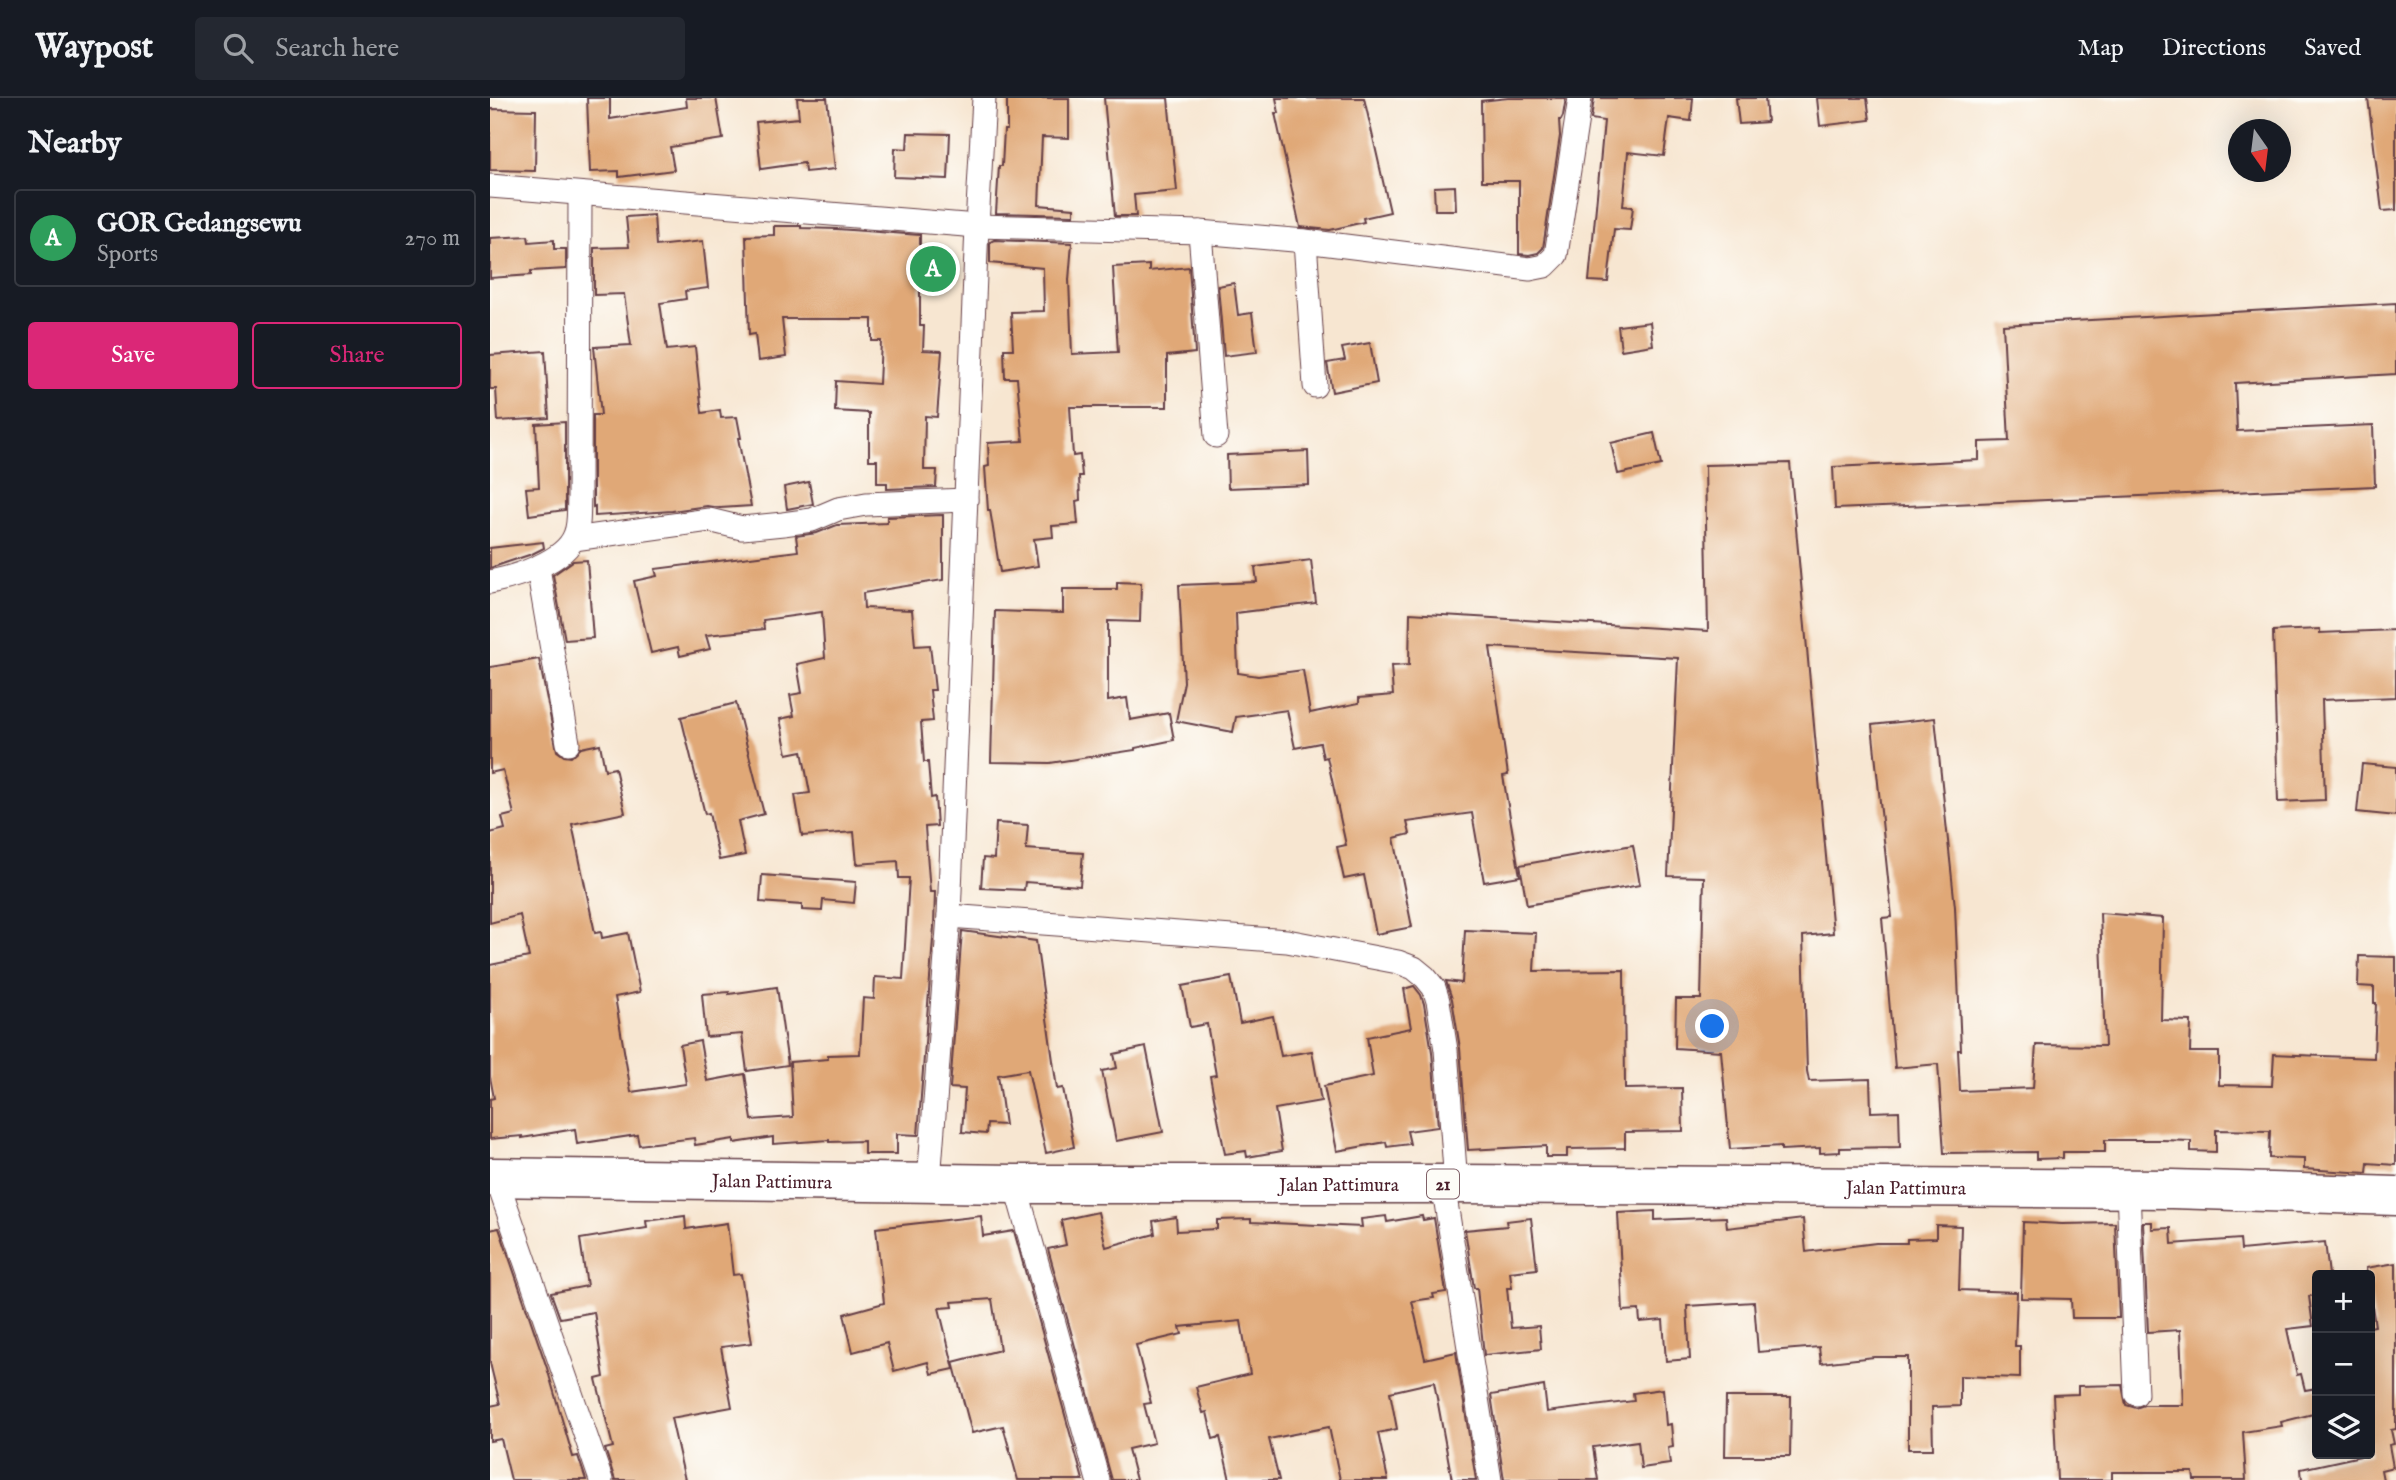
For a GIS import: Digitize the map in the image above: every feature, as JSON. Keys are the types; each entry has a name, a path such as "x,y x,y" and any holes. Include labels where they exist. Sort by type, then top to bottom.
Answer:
{"highway":[{"name":"Jalan Pattimura","path":"493,1177 1016,1184 2127,1189 2396,1196"}],"street":[{"path":"929,1181 948,916 976,226 984,98"},
{"path":"490,186 976,226 1200,232 1305,241 1530,269 1545,266 1556,255 1580,98"},
{"path":"490,582 538,568 574,539 577,531 580,195"},
{"path":"1200,232 1216,436"},
{"path":"1305,241 1315,386"},
{"path":"574,539 709,520 742,528 773,525 812,520 838,509 866,504 966,500"},
{"path":"538,568 568,743"},
{"path":"948,916 1287,941 1398,962 1414,968 1434,988 1446,1050 1449,1184 1490,1480"},
{"path":"493,1177 601,1480"},
{"path":"1016,1184 1098,1480"},
{"path":"2127,1189 2136,1394"}],"building":[{"path":"587,98 610,98 610,119 687,107 686,98 716,98 723,139 670,147 674,170 619,177 619,171 590,172"},
{"path":"797,98 827,98 835,169 805,172 804,163 761,169 756,122 799,118"},
{"path":"1007,98 1069,98 1069,138 1042,137 1039,205 1074,208 1074,215 996,213 999,166 1002,166 1004,130 1007,130"},
{"path":"1104,98 1168,98 1177,191 1134,195 1136,216 1115,216"},
{"path":"1276,98 1364,98 1390,212 1363,218 1364,222 1330,230 1300,227 1275,113 1279,113"},
{"path":"1566,98 1563,116 1559,120 1560,136 1543,248 1538,253 1529,255 1519,254 1519,181 1482,181 1481,101"},
{"path":"1594,98 1693,98 1691,121 1669,118 1664,156 1628,152 1623,206 1633,207 1630,230 1614,229 1608,282 1589,281 1604,121 1591,119"},
{"path":"1736,98 1765,98 1767,122 1739,124"},
{"path":"1817,98 1867,98 1870,120 1820,126"},
{"path":"2368,98 2396,98 2396,210 2382,211"},
{"path":"490,109 536,110 535,171 490,170"},
{"path":"908,133 950,134 948,179 894,177 895,148 907,149"},
{"path":"1455,186 1456,210 1435,210 1434,187"},
{"path":"654,215 656,246 703,241 708,288 685,291 686,299 660,303 667,350 695,347 702,413 720,410 721,418 737,417 741,438 738,438 751,506 707,506 595,516 593,415 601,415 594,347 631,345 624,294 594,295 594,248 629,247 626,217"},
{"path":"774,226 920,235 920,326 924,326 923,350 942,351 937,417 925,416 924,470 937,470 936,487 887,489 887,483 877,483 877,460 869,460 869,413 835,411 836,381 879,384 881,341 872,341 872,319 782,319 786,357 758,361 755,334 749,335 746,236 774,235"},
{"path":"528,236 529,242 554,240 554,249 566,249 566,269 531,271 531,275 490,278 490,238"},
{"path":"990,242 1072,243 1069,280 1072,354 1118,352 1113,267 1149,265 1149,271 1189,267 1195,353 1167,356 1167,407 1070,407 1073,456 1080,455 1082,476 1079,476 1080,500 1076,501 1078,524 1052,526 1053,537 1034,539 1038,566 1000,572 988,510 985,467 989,466 988,443 1023,441 1017,378 1005,378 1004,349 1013,349 1011,312 1044,311 1043,268 990,263"},
{"path":"1234,283 1238,315 1252,313 1257,352 1224,356 1218,286"},
{"path":"2396,303 2396,374 2235,383 2237,431 2373,425 2375,486 1835,509 1833,467 1979,460 1979,442 2009,441 2003,325"},
{"path":"1650,322 1653,345 1621,350 1618,326"},
{"path":"1370,343 1377,383 1332,392 1327,363 1345,360 1342,348"},
{"path":"545,351 549,418 498,421 496,389 490,389 490,355"},
{"path":"565,422 565,510 529,515 526,488 539,487 536,424"},
{"path":"1654,433 1661,465 1618,474 1611,443"},
{"path":"1308,451 1309,485 1228,488 1227,455"},
{"path":"1790,463 1833,933 1803,936 1807,1071 1809,1081 1870,1079 1871,1112 1899,1111 1900,1147 1840,1148 1840,1152 1820,1153 1820,1148 1781,1150 1781,1146 1730,1149 1721,1051 1675,1048 1676,999 1701,999 1704,877 1668,876 1678,658 1490,647 1508,775 1503,776 1520,876 1484,882 1472,813 1407,822 1410,834 1394,838 1412,927 1376,934 1364,875 1344,879 1337,847 1346,845 1327,757 1323,758 1320,743 1295,748 1287,710 1236,717 1233,732 1176,721 1184,682 1179,585 1257,582 1255,567 1311,560 1316,603 1236,613 1238,673 1258,676 1303,670 1310,713 1359,703 1359,698 1393,695 1391,666 1409,665 1410,613 1708,631 1705,465"},
{"path":"809,482 813,504 787,509 784,487"},
{"path":"943,515 943,580 863,593 864,608 912,610 915,646 930,645 935,690 930,690 933,721 921,722 924,762 928,762 937,826 925,827 930,892 935,892 918,1135 897,1134 897,1154 864,1154 864,1141 829,1140 773,1144 773,1137 695,1145 694,1138 639,1145 637,1135 577,1144 575,1129 522,1138 490,1139 490,1099 494,1098 490,1077 490,965 529,957 520,915 490,923 490,833 505,829 502,817 514,814 503,770 490,773 490,667 539,659 557,751 571,757 581,748 600,744 605,770 615,768 625,813 572,824 595,933 601,932 602,938 628,933 640,992 615,997 631,1092 686,1084 680,1045 700,1041 707,1081 745,1074 752,1120 793,1117 790,1062 828,1059 828,1055 860,1054 863,998 874,999 875,977 903,979 909,878 899,878 898,861 857,864 854,832 802,836 795,795 810,793 802,751 787,754 780,719 794,716 790,695 802,693 797,664 825,658 822,612 763,620 764,629 706,635 710,649 680,656 678,647 651,653 634,581 657,576 655,569 798,551 796,536 817,533 837,525 887,523 887,517"},
{"path":"543,542 544,548 532,554 490,568 490,548"},
{"path":"587,560 593,638 565,640 553,575 573,561"},
{"path":"1117,582 1141,583 1140,622 1108,621 1108,701 1127,698 1130,720 1169,713 1174,740 1135,750 1050,763 991,762 995,611 1063,613 1063,589 1117,589"},
{"path":"2320,629 2320,633 2396,630 2396,697 2322,700 2325,800 2278,802 2273,631"},
{"path":"736,703 764,814 738,821 745,855 719,860 709,813 705,814 681,717"},
{"path":"1935,718 1955,907 1961,1050 1958,1050 1960,1091 2033,1088 2036,1045 2105,1046 2100,913 2163,918 2161,1020 2191,1021 2190,1052 2219,1052 2219,1085 2272,1086 2274,1054 2374,1058 2374,987 2358,986 2359,956 2396,957 2396,1165 2368,1163 2367,1173 2304,1169 2304,1159 2269,1158 2270,1131 2216,1130 2216,1152 2191,1151 2191,1141 2105,1140 2105,1152 2063,1152 2063,1158 2036,1159 2036,1152 1944,1153 1938,1064 1895,1068 1882,918 1892,917 1872,725"},
{"path":"2362,764 2396,767 2396,816 2357,812"},
{"path":"996,823 1028,825 1026,849 1083,853 1080,886 1025,882 1024,890 981,888 983,858 994,859"},
{"path":"1633,845 1640,885 1527,905 1520,865"},
{"path":"762,875 856,882 854,903 823,900 822,911 802,910 802,905 760,902"},
{"path":"1465,930 1536,933 1534,971 1624,970 1625,1089 1682,1088 1683,1131 1625,1132 1625,1148 1567,1149 1567,1157 1546,1157 1546,1146 1468,1150 1460,1048 1452,999 1446,981 1462,983"},
{"path":"962,931 1036,941 1057,1089 1063,1088 1074,1147 1046,1153 1028,1070 998,1075 1005,1125 987,1124 986,1134 962,1132 965,1089 950,1088"},
{"path":"1231,977 1240,1023 1273,1016 1281,1056 1312,1051 1321,1101 1275,1109 1282,1151 1247,1157 1246,1151 1225,1154 1210,1076 1216,1075 1207,1024 1190,1027 1182,986"},
{"path":"1414,986 1424,1004 1432,1052 1438,1127 1407,1131 1410,1144 1387,1147 1386,1142 1337,1151 1324,1086 1373,1076 1367,1037 1411,1028 1404,989"},
{"path":"777,987 788,1065 747,1071 742,1034 706,1037 702,994 729,994"},
{"path":"1146,1047 1163,1132 1116,1141 1102,1071 1117,1068 1114,1054"},
{"path":"1655,1211 1655,1220 1726,1217 1727,1228 1803,1219 1806,1252 1876,1243 1907,1243 1907,1239 1936,1238 1936,1225 1961,1226 1959,1290 2017,1292 2015,1346 2020,1346 2020,1378 1960,1376 1960,1406 1932,1407 1933,1449 1908,1449 1908,1357 1874,1357 1821,1363 1819,1347 1758,1352 1754,1302 1687,1306 1690,1359 1666,1361 1663,1320 1640,1322 1639,1310 1623,1311 1618,1213"},
{"path":"1098,1212 1106,1247 1155,1234 1153,1221 1176,1217 1177,1231 1217,1229 1217,1220 1251,1219 1251,1222 1362,1227 1361,1219 1386,1216 1387,1222 1422,1216 1423,1220 1434,1218 1446,1292 1433,1294 1434,1298 1412,1301 1425,1359 1456,1352 1476,1480 1452,1480 1434,1382 1390,1392 1397,1429 1378,1433 1388,1480 1340,1480 1329,1427 1269,1439 1279,1480 1230,1480 1220,1437 1213,1439 1207,1412 1203,1413 1196,1387 1250,1374 1241,1321 1180,1327 1182,1334 1136,1345 1151,1403 1144,1404 1154,1443 1128,1449 1136,1480 1112,1480 1048,1249 1066,1245 1061,1220"},
{"path":"685,1216 686,1229 727,1223 733,1275 741,1274 752,1343 721,1347 732,1407 671,1418 685,1480 615,1480 605,1449 613,1447 596,1379 604,1377 594,1312 560,1318 551,1293 587,1286 580,1239 647,1228 646,1221"},
{"path":"981,1216 983,1236 1014,1231 1083,1480 1018,1480 1003,1426 972,1433 953,1362 1000,1350 992,1299 952,1302 953,1307 939,1308 954,1369 931,1374 928,1362 894,1371 887,1343 853,1352 844,1314 884,1303 876,1228"},
{"path":"1531,1218 1537,1269 1510,1272 1512,1288 1507,1288 1511,1328 1539,1326 1541,1349 1484,1355 1477,1288 1474,1288 1465,1230 1507,1226 1506,1221"},
{"path":"2023,1222 2115,1223 2119,1318 2072,1318 2071,1299 2021,1298"},
{"path":"2143,1222 2152,1222 2152,1229 2171,1228 2172,1244 2240,1239 2241,1250 2325,1242 2328,1270 2312,1270 2312,1296 2309,1296 2312,1326 2287,1329 2297,1375 2301,1374 2305,1390 2312,1389 2312,1414 2281,1422 2282,1426 2243,1432 2246,1480 2194,1480 2193,1472 2112,1472 2112,1480 2057,1480 2053,1395 2078,1394 2078,1386 2122,1385 2126,1405 2136,1408 2144,1405 2183,1405 2180,1330 2148,1332"},
{"path":"499,1228 547,1368 573,1457 578,1456 586,1480 511,1480 501,1439 490,1441 490,1406 500,1404 490,1363 490,1230"},
{"path":"2396,1263 2396,1429 2391,1430 2394,1444 2389,1445 2393,1467 2381,1470 2383,1480 2302,1480 2301,1469 2347,1459 2375,1459 2375,1270 2366,1268"},
{"path":"1544,1386 1547,1412 1634,1401 1633,1393 1663,1389 1666,1425 1671,1424 1673,1447 1668,1448 1670,1464 1641,1468 1638,1441 1593,1447 1598,1480 1504,1480 1491,1395"},
{"path":"1726,1397 1791,1397 1790,1456 1725,1456"}],"place":[{"name":"GOR Gedangsewu","path":"933,269"}]}
